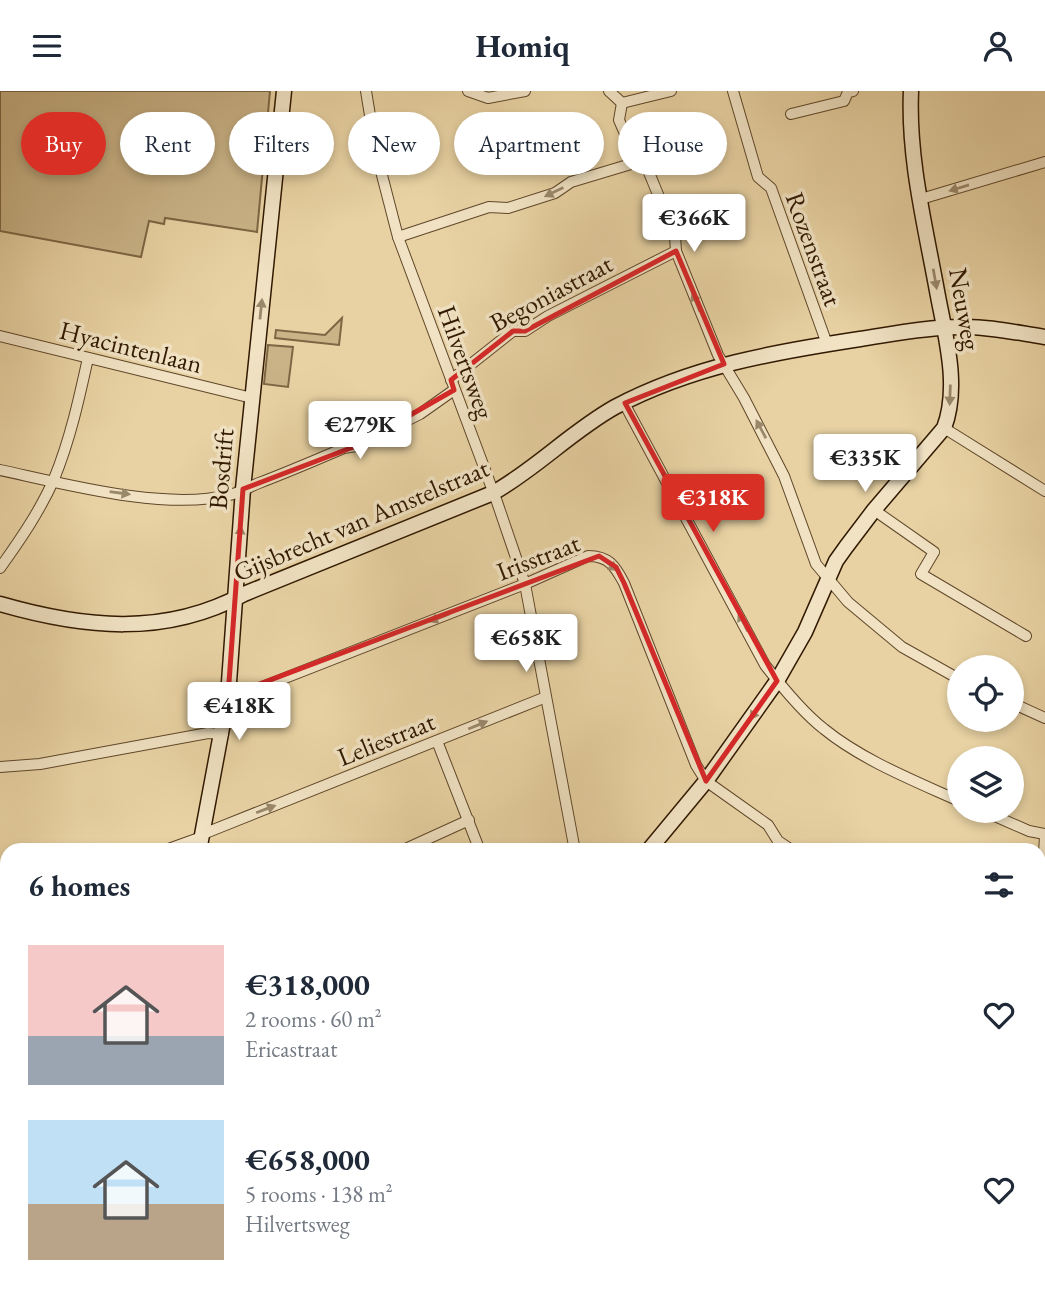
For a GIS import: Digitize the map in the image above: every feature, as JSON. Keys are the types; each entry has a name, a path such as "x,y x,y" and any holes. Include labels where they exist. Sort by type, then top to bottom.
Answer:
{"street":[{"name":"Bosdrift","path":"201,840 228,696 243,489 284,91"},
{"name":"Hilvertsweg","path":"366,91 376,152 398,237 494,493 525,584 573,843"},
{"path":"468,91 488,98 518,92"},
{"path":"609,91 622,103"},
{"path":"622,103 671,91"},
{"name":"Rozenstraat","path":"733,91 758,177 771,188 827,344"},
{"path":"791,114 844,101 848,92 853,91"},
{"name":"Neuweg","path":"911,91 909,126 944,327 950,382 949,417 944,428"},
{"path":"621,112 622,103"},
{"path":"921,199 1045,162"},
{"path":"398,237 489,207 508,208 555,193 571,182 618,168"},
{"path":"650,175 675,236 676,251 718,355 744,398 784,476 816,564 848,602 902,647 947,671"},
{"name":"Begoniastraat","path":"0,470 177,500 213,499 233,494 344,448 356,446 420,414 513,331 525,331 548,316 676,251"},
{"name":"Gijsbrecht van Amstelstraat","path":"0,604 70,621 110,626 138,626 166,621 225,604 494,493 525,473 594,420 675,379 724,364 827,344 944,327 966,327 1045,337"},
{"name":"Hyacintenlaan","path":"0,336 252,398"},
{"path":"0,568 27,529 53,481 70,436 88,358"},
{"path":"624,403 765,665 777,681 824,729 889,770 947,795"},
{"path":"655,843 706,781 777,681 804,632 836,561 874,510 944,428 1045,491"},
{"path":"874,510 934,552 921,574 1026,636"},
{"name":"Irisstraat","path":"228,696 244,694 525,584 588,556 605,558 616,567 624,583 696,765 706,781 768,825 781,843"},
{"name":"Leliestraat","path":"201,840 546,697"},
{"path":"1024,708 1045,718"},
{"path":"0,767 40,764 208,733 223,734"},
{"path":"437,741 477,843"},
{"path":"419,843 469,820"},
{"path":"1011,823 1045,835"}],"highlighted area":[{"path":"676,251 724,364 625,403 777,681 706,781 624,583 616,567 599,556 228,696 243,489 356,446 454,390 451,380 513,331 525,331"}],"shaded area":[{"path":"0,91 270,91 268,112 229,112 229,175 262,175 257,232 165,218 164,224 149,221 141,257 0,231"},
{"path":"342,318 339,345 275,338 276,330 325,335"},
{"path":"268,345 293,347 288,387 264,384"}]}
